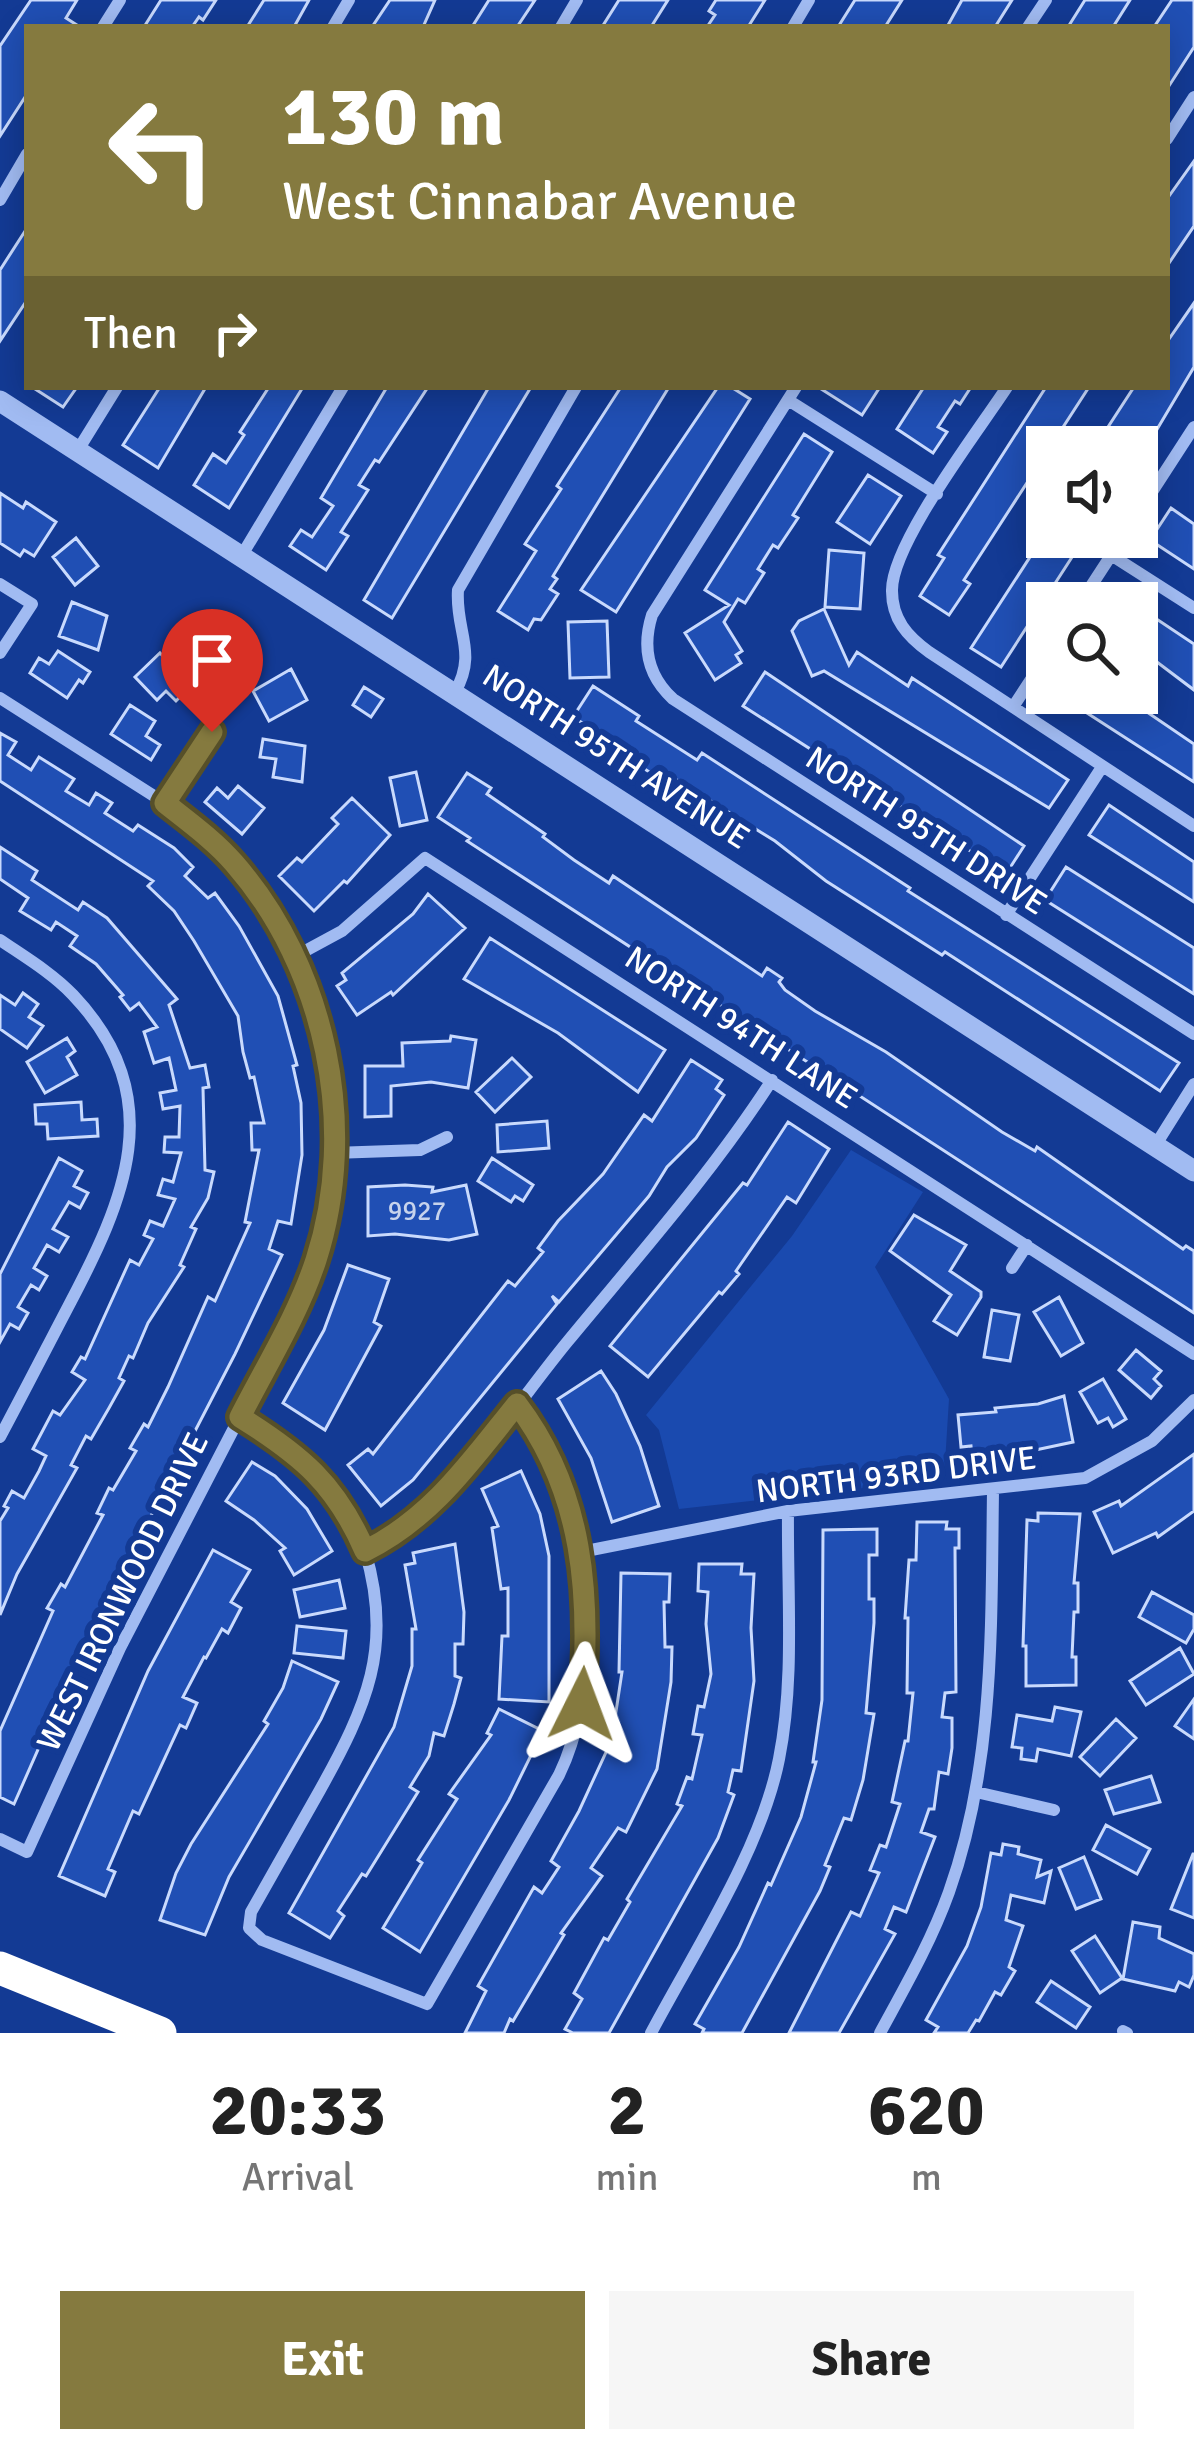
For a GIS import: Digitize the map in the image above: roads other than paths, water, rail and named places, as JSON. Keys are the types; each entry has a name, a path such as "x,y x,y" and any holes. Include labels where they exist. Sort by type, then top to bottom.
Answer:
{"highway":[{"path":"0,1968 160,2033"}],"street":[{"path":"1170,134 1194,97"},
{"path":"0,200 24,159"},
{"path":"79,450 114,390"},
{"path":"242,555 342,390"},
{"path":"455,692 466,673 468,657 458,590 575,390"},
{"path":"1005,390 895,566 895,613 919,645 1194,826"},
{"path":"792,393 938,494"},
{"name":"NORTH 95TH DRIVE","path":"792,393 660,599 647,632 648,655 657,680 673,699 1194,1034"},
{"name":"NORTH 95TH AVENUE","path":"0,400 1194,1171"},
{"path":"1158,483 1194,428"},
{"path":"1116,558 1194,608"},
{"path":"0,584 32,604 0,653"},
{"path":"1013,707 1026,687"},
{"name":"WEST IRONWOOD DRIVE","path":"0,698 165,803 232,860 258,892 294,957 326,1046 334,1102 327,1216 314,1264 120,1648 27,1852 0,1839"},
{"path":"165,803 212,732"},
{"path":"1006,915 1102,766"},
{"name":"NORTH 94TH LANE","path":"294,957 342,932 424,857 1194,1354"},
{"path":"0,940 60,982 85,1009 112,1054 127,1098 130,1139 118,1204 0,1437"},
{"path":"365,1551 408,1527 437,1503 726,1148 772,1080"},
{"path":"1155,1146 1194,1084"},
{"path":"333,1153 420,1150 447,1137"},
{"path":"1012,1268 1027,1245"},
{"name":"NORTH 93RD DRIVE","path":"581,1552 788,1511 1065,1482 1106,1469 1152,1441 1194,1400"},
{"path":"240,1417 311,1467 340,1502 365,1551 378,1620 371,1682 356,1725 251,1912 249,1928 262,1940 427,2004 569,1755 579,1719 584,1670 581,1552 563,1481 547,1447 517,1404"},
{"path":"880,2033 935,1927 963,1848 976,1792 991,1679 993,1491"},
{"path":"651,2033 753,1840 778,1763 786,1701 788,1511"},
{"path":"976,1792 1054,1810"}]}
